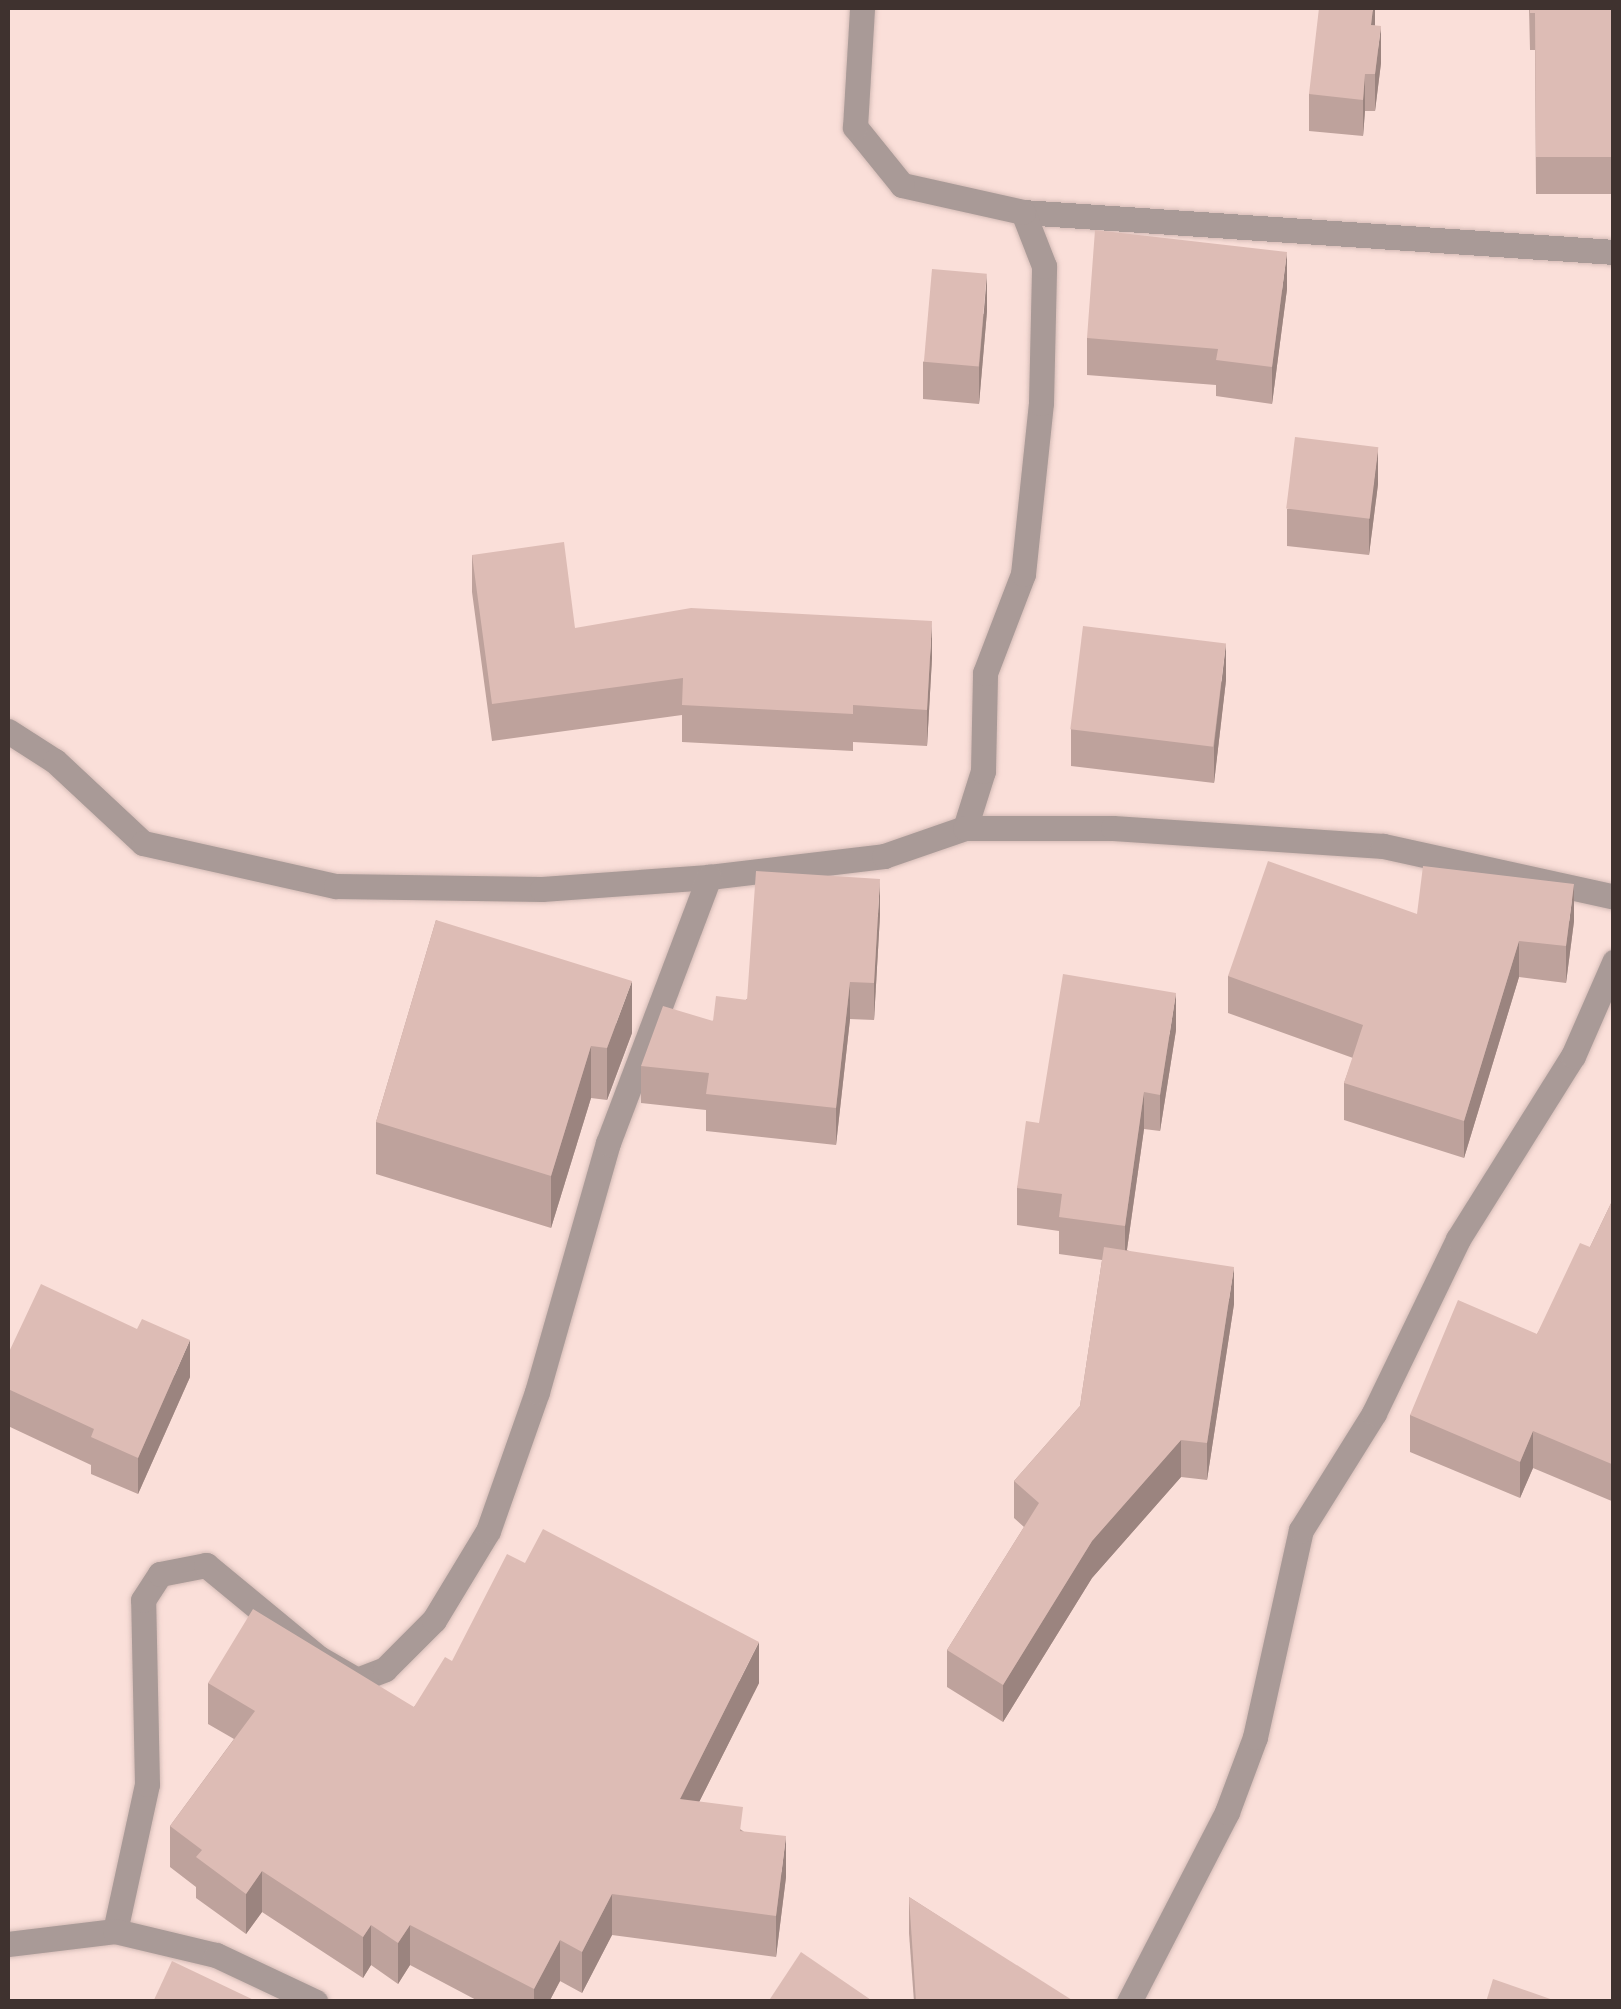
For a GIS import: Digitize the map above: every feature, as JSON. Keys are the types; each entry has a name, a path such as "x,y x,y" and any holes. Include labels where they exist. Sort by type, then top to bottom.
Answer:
{"street":[{"path":"862,8 855,128 902,185 1024,212 1614,252"},
{"path":"964,828 984,771 985,672 1023,574 1042,403 1044,266 1024,212"},
{"path":"8,731 55,761 143,843 336,886 542,890 708,877 884,856 964,828 1114,828 1383,846 1614,897"},
{"path":"115,1931 147,1784 143,1600 160,1574 206,1565 319,1658 357,1680 385,1668 434,1620 488,1531 537,1392 608,1143 708,877"},
{"path":"1129,2002 1227,1812 1255,1737 1302,1530 1374,1413 1458,1239 1573,1056 1614,962"},
{"path":"8,1944 115,1931 216,1955 316,2002"}],"building":[{"path":"1319,8 1373,8 1371,25 1381,26 1375,74 1365,74 1363,100 1309,94"},
{"path":"1530,8 1614,8 1614,157 1536,157 1535,13 1530,13"},
{"path":"1095,230 1287,252 1272,367 1216,360 1218,349 1087,338"},
{"path":"932,269 987,274 979,366 924,362"},
{"path":"1295,437 1378,447 1370,519 1286,508"},
{"path":"564,542 575,628 691,608 932,621 927,710 853,705 853,714 682,705 683,678 492,704 472,555"},
{"path":"1083,626 1226,644 1213,747 1070,729"},
{"path":"1268,861 1417,914 1423,866 1574,884 1566,946 1519,941 1464,1121 1344,1083 1363,1025 1228,976"},
{"path":"756,871 880,879 874,983 850,982 836,1108 706,1094 709,1073 641,1066 663,1006 713,1021 716,996 747,1000"},
{"path":"436,920 632,981 607,1048 591,1046 551,1176 376,1122"},
{"path":"1063,974 1176,993 1160,1095 1144,1092 1125,1226 1059,1217 1062,1194 1017,1188 1026,1121 1039,1123"},
{"path":"1614,1197 1614,1465 1533,1431 1520,1462 1410,1415 1458,1300 1537,1334 1580,1243 1590,1247"},
{"path":"1104,1247 1234,1267 1207,1443 1181,1440 1092,1541 1003,1685 947,1650 1039,1503 1014,1481 1080,1406"},
{"path":"41,1284 137,1329 142,1319 190,1340 138,1458 91,1437 94,1429 8,1389 8,1354"},
{"path":"543,1529 759,1642 680,1799 743,1807 740,1831 786,1836 776,1916 612,1894 582,1952 560,1940 534,1989 410,1925 398,1943 371,1925 363,1937 262,1871 246,1894 196,1857 202,1850 170,1826 255,1711 208,1683 253,1609 414,1707 445,1657 452,1661 507,1554 525,1563"},
{"path":"909,1897 1072,2000 1071,2002 916,2002"},
{"path":"801,1952 874,2002 768,2002"},
{"path":"172,1961 258,2002 153,2002"},
{"path":"1493,1979 1559,2002 1486,2002"}]}
